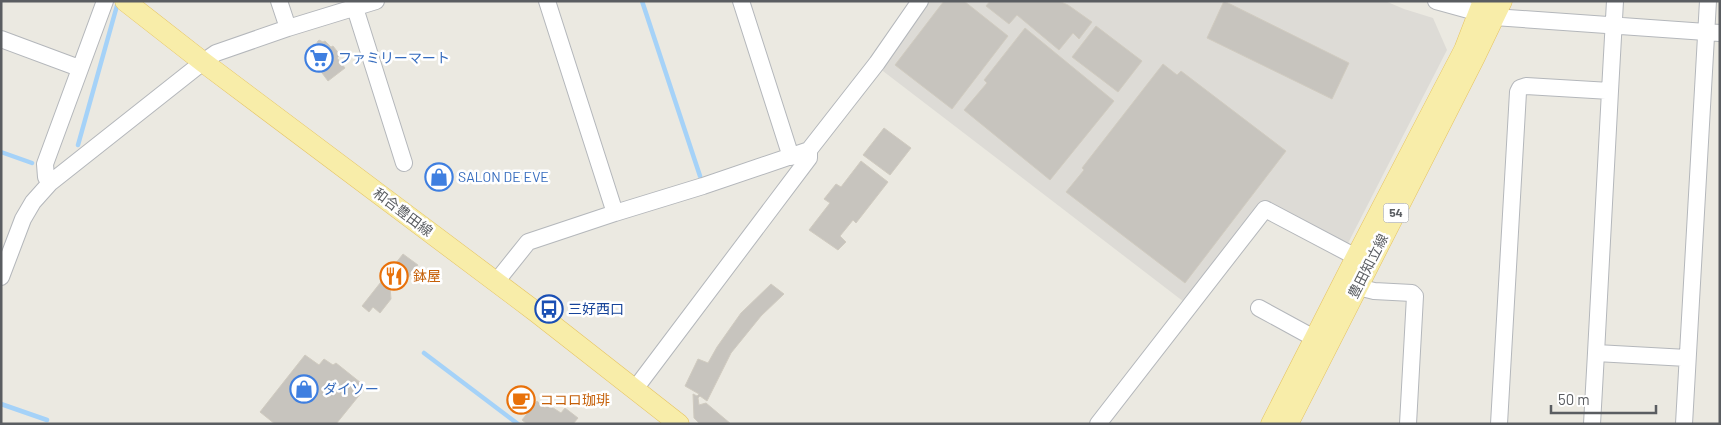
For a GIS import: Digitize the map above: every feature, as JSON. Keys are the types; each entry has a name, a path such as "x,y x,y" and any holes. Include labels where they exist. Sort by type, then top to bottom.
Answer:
{"main road":[{"name":"和合豊田線","path":"125,1 203,62 496,282 679,424"},
{"name":"豊田知立線","path":"1271,424 1464,50 1490,8"},
{"name":"豊田知立線","path":"1288,424 1476,57 1490,8"}],"street":[{"path":"50,183 45,172 45,164 105,1"},
{"path":"279,1 288,28"},
{"path":"1,277 23,219 50,183 203,62 216,53 288,28 376,1"},
{"path":"547,1 615,213"},
{"path":"741,1 791,157"},
{"path":"496,282 528,242 809,150 877,63 920,1"},
{"path":"1436,1 1613,26 1713,32"},
{"path":"1592,424 1615,1"},
{"path":"1684,424 1687,358 1713,32 1708,1"},
{"path":"355,8 404,163"},
{"path":"1,39 79,68"},
{"path":"1499,424 1518,92 1520,88 1526,86 1610,91"},
{"path":"635,389 809,158 809,150"},
{"path":"1098,424 1265,208 1356,257"},
{"path":"1358,287 1374,291 1412,293 1415,296 1408,424"},
{"path":"1258,308 1314,338"},
{"path":"1596,353 1687,358"}],"shaded area":[{"path":"930,1 1385,1 1433,18 1447,50 1345,249 1265,205 1188,305 879,68"}],"building":[{"path":"944,1 964,1 1008,36 952,109 895,65"},
{"path":"990,1 1059,1 1092,22 1079,39 1073,33 1059,50 1017,15 1009,24 986,6"},
{"path":"1224,1 1349,63 1332,99 1207,38"},
{"path":"1096,26 1142,61 1118,92 1072,57"},
{"path":"1025,28 1114,101 1050,180 964,110 987,83 984,80"},
{"path":"319,40 325,41 331,47 333,46 340,55 337,58 345,68 328,81 308,54 318,47 317,42"},
{"path":"1163,64 1177,75 1181,71 1286,151 1185,283 1066,192 1084,170 1082,168"},
{"path":"884,128 911,148 890,175 863,155"},
{"path":"861,161 888,182 856,223 853,220 840,236 846,242 838,250 809,230 830,203 824,199 836,184 841,187"},
{"path":"403,254 418,265 401,287 390,287 391,299 380,313 373,307 369,312 362,306"},
{"path":"771,284 784,294 761,316 731,353 707,401 700,396 698,398 699,405 706,403 731,424 700,424 694,418 693,394 697,396 699,394 685,386 698,359 708,363 741,313"},
{"path":"305,355 319,365 324,359 333,365 336,363 366,387 336,424 275,424 260,412"},
{"path":"537,401 545,408 547,404 561,413 565,408 578,418 573,424 527,424 522,420"}],"waterway":[{"path":"642,1 700,176"},
{"path":"78,145 118,2"},
{"path":"1,152 32,163"},
{"path":"424,353 518,424"},
{"path":"1,404 47,420"}],"place":[{"name":"ファミリーマート","path":"319,58"},
{"name":"SALON DE EVE","path":"439,177"},
{"name":"鉢屋","path":"394,276"},
{"name":"三好西口","path":"549,309"},
{"name":"ダイソー","path":"304,389"},
{"name":"ココロ珈琲","path":"521,400"}]}
